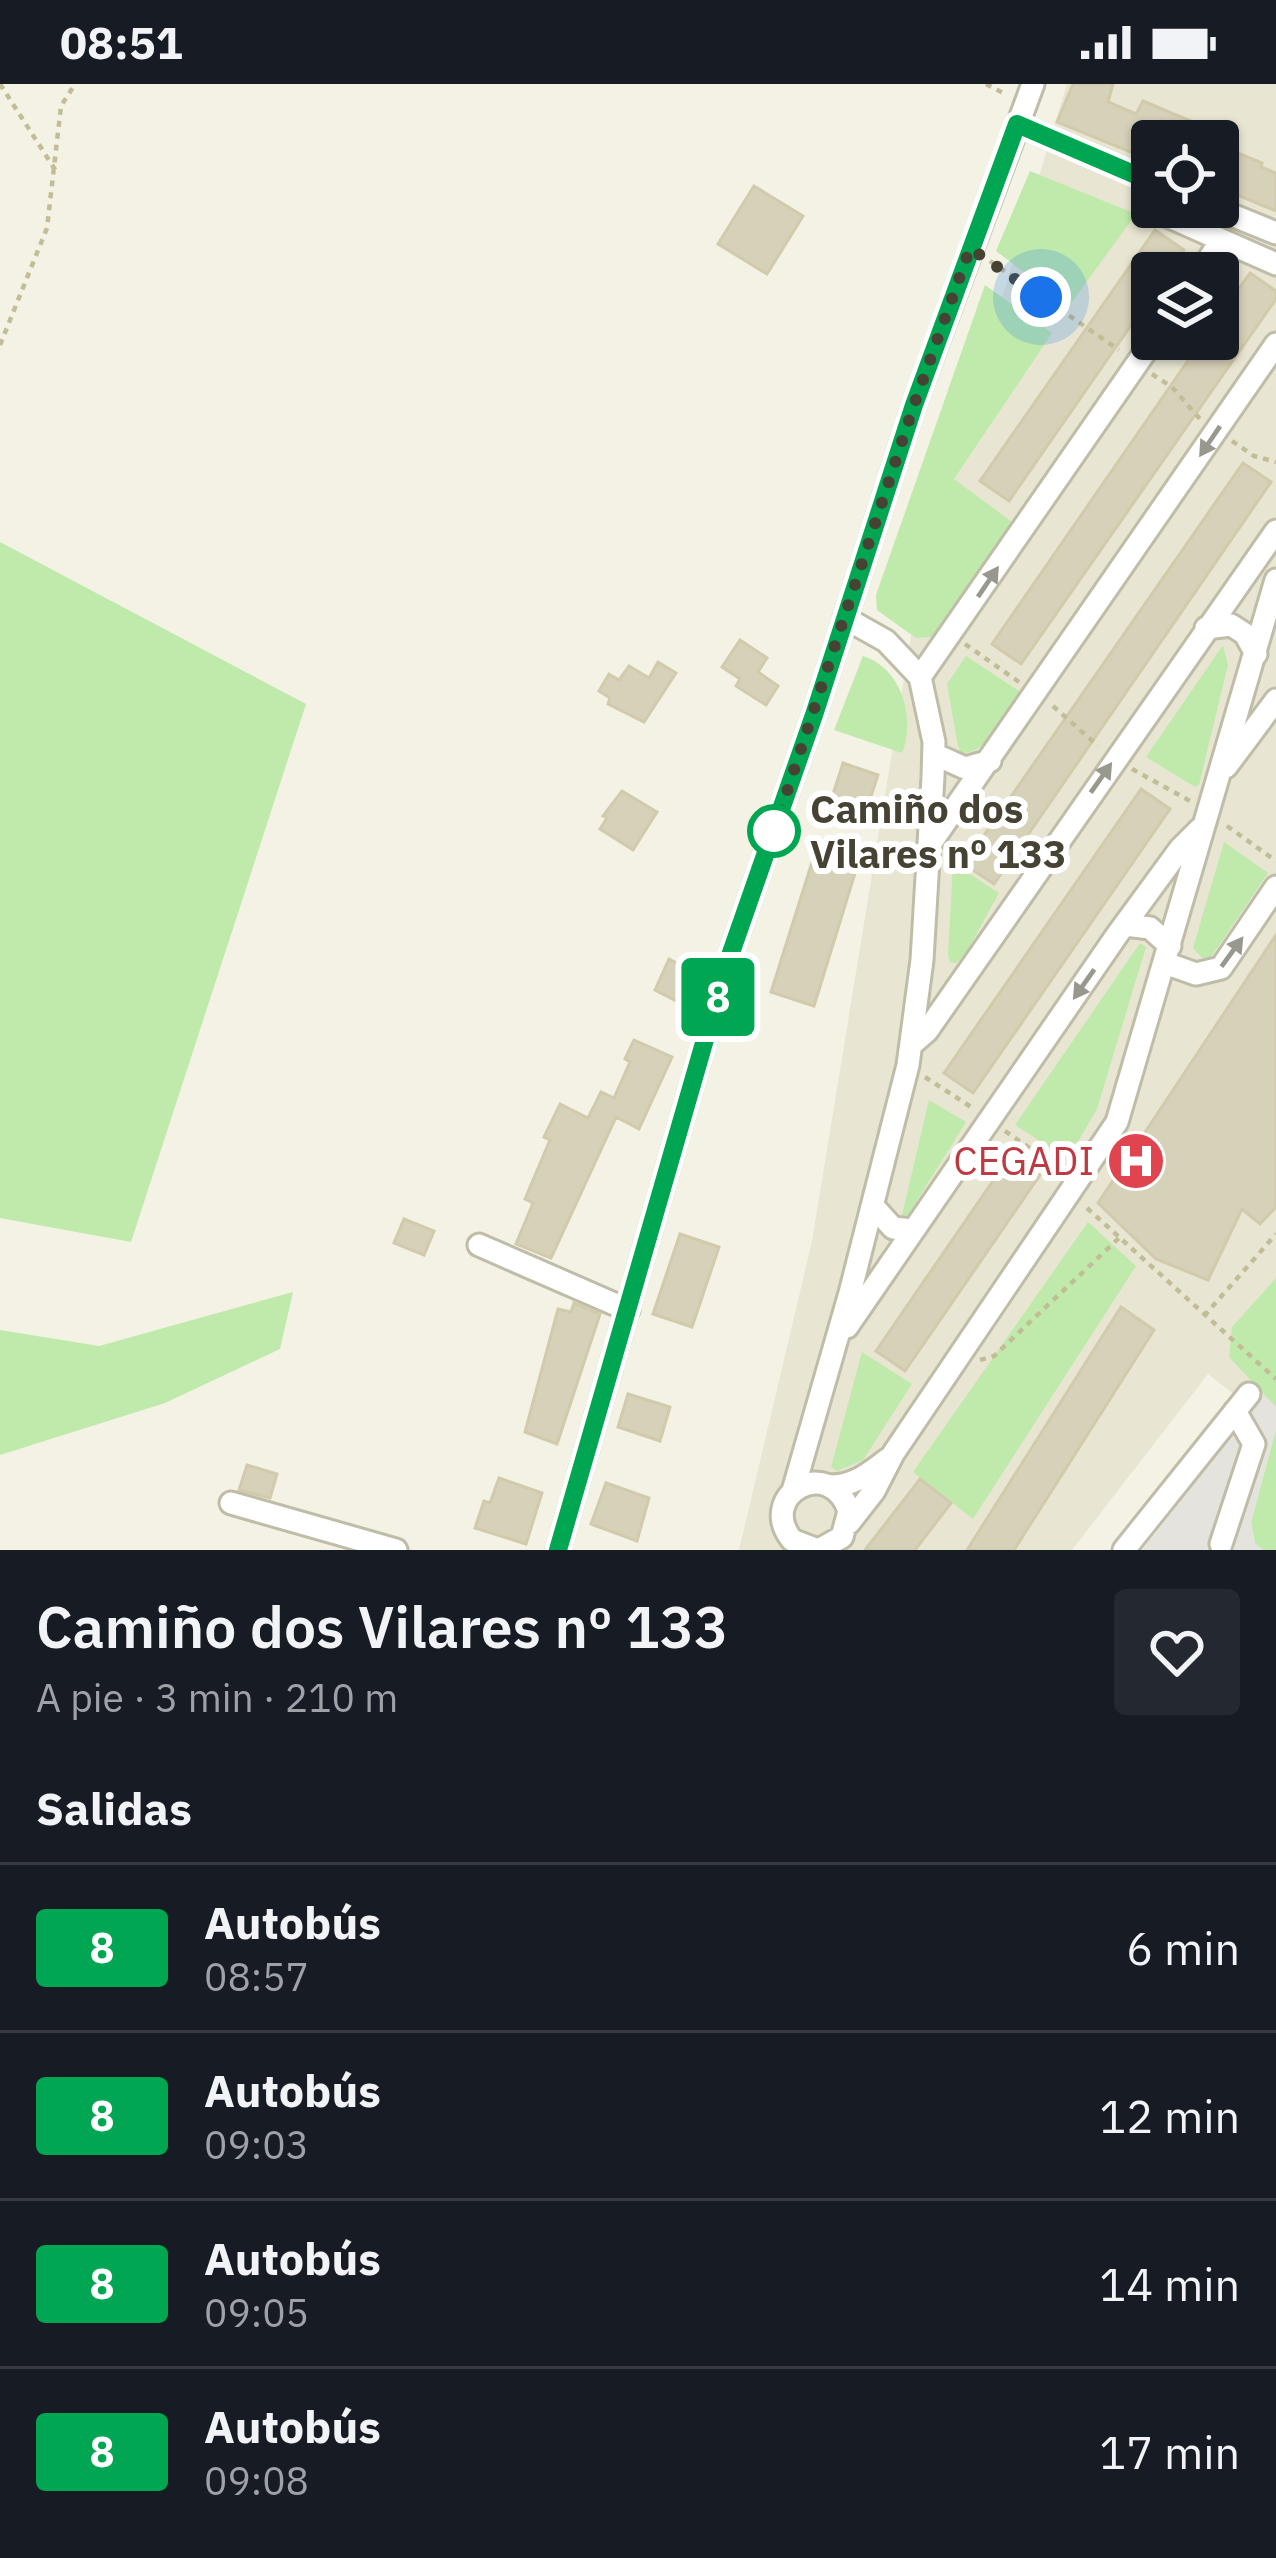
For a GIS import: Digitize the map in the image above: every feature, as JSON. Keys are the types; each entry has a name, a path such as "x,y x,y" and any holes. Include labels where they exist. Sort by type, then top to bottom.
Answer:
{"street":[{"path":"559,1550 725,970 970,248 1033,84"},
{"path":"1017,124 1131,173"},
{"path":"1078,151 1098,172 1131,186"},
{"path":"1239,218 1276,233"},
{"path":"1194,228 1276,264"},
{"path":"1213,252 1221,240"},
{"path":"928,848 1276,344"},
{"path":"920,677 1139,360"},
{"path":"912,1044 927,1030 1276,530"},
{"path":"845,618 886,641 920,677 930,710 934,754 922,960 912,1044 817,1411 793,1491 782,1511 785,1541 800,1546 831,1543 874,1492 893,1454 1113,1131 1221,773 1264,648 1276,580"},
{"path":"1206,628 1232,625 1264,648"},
{"path":"1221,773 1276,700"},
{"path":"934,754 965,767 990,761"},
{"path":"836,1342 1125,925 1208,817"},
{"path":"1125,925 1150,928 1167,955 1196,974 1221,968 1276,886"},
{"path":"922,960 937,978 960,982"},
{"path":"873,1206 893,1228 914,1230"},
{"path":"479,1245 628,1310"},
{"path":"1124,1550 1242,1403 1253,1444 1221,1548"},
{"path":"817,1411 814,1468 846,1501 831,1543"},
{"path":"793,1491 811,1483 845,1486 893,1454"},
{"path":"231,1503 396,1550"}],"path":[{"path":"0,84 56,171"},
{"path":"0,345 47,228 61,106 75,84"},
{"path":"986,84 1010,96"},
{"path":"970,248 1112,346"},
{"path":"1158,378 1172,387 1194,416"},
{"path":"1237,444 1253,456 1276,462"},
{"path":"970,648 1012,676"},
{"path":"1053,706 1093,742"},
{"path":"1134,771 1276,861"},
{"path":"921,1074 981,1114"},
{"path":"1010,1134 1066,1173"},
{"path":"1087,1208 1276,1379"},
{"path":"1204,1316 1276,1234"},
{"path":"950,1371 994,1356 1119,1238"}],"shaded area":[{"path":"1067,84 1276,84 1276,1427 1208,1374 1072,1550 739,1550 812,1241 925,551"},
{"path":"1264,1395 1276,1407 1276,1429 1251,1522 1255,1543 1263,1550 1142,1550"}],"green space":[{"path":"1030,171 1131,212 1131,221 1069,306 996,251"},
{"path":"985,285 1052,333 954,479 1012,522 933,637 916,638 877,610 876,595"},
{"path":"0,542 306,704 131,1242 0,1218"},
{"path":"1223,645 1228,665 1195,787 1146,757"},
{"path":"863,656 888,671 902,696 907,725 902,753 834,730"},
{"path":"966,656 1022,693 988,740 961,753 947,684"},
{"path":"1224,842 1268,873 1211,957 1202,958 1193,948"},
{"path":"953,863 999,893 956,963 948,955"},
{"path":"1140,943 1146,947 1097,1109 1068,1159 1015,1125"},
{"path":"929,1100 966,1122 908,1215 902,1215"},
{"path":"1088,1222 1136,1266 973,1519 913,1472"},
{"path":"1276,1278 1276,1407 1229,1357 1232,1327"},
{"path":"293,1292 280,1349 165,1403 0,1455 0,1330 99,1346"},
{"path":"862,1352 912,1384 863,1460 837,1471 831,1467"},
{"path":"1276,1429 1276,1550 1263,1550 1255,1544 1251,1522"}],"building":[{"path":"1073,84 1113,84 1108,102 1136,114 1143,101 1188,120 1131,120 1131,152 1057,122"},
{"path":"1239,154 1276,173 1276,211 1239,196"},
{"path":"754,186 803,216 767,274 718,244"},
{"path":"1155,230 1184,250 1183,252 1140,252"},
{"path":"1131,264 1131,325 1009,501 980,481"},
{"path":"1250,273 1276,291 1276,299 1239,352 1239,288"},
{"path":"1188,360 1233,360 1021,664 992,644"},
{"path":"1243,463 1271,482 994,884 964,864"},
{"path":"740,640 767,658 758,672 778,686 766,705 736,686 740,679 722,667"},
{"path":"658,662 676,673 644,722 608,704 610,698 599,691 609,674 619,680 629,666 649,678"},
{"path":"843,763 878,775 861,827 826,816"},
{"path":"1141,789 1170,809 973,1093 944,1073"},
{"path":"622,791 657,812 633,850 600,829 607,818 603,816"},
{"path":"814,856 856,870 814,1006 771,992"},
{"path":"1276,935 1276,1207 1260,1224 1242,1209 1208,1280 1156,1259 1098,1203"},
{"path":"669,959 699,975 690,1008 655,990"},
{"path":"634,1040 672,1057 639,1129 616,1117 551,1258 516,1244 533,1203 525,1199 550,1140 544,1137 560,1104 588,1118 601,1092 614,1098"},
{"path":"1010,1156 1040,1175 905,1371 876,1351"},
{"path":"404,1219 434,1231 424,1255 394,1243"},
{"path":"680,1234 719,1247 692,1327 653,1314"},
{"path":"574,1303 600,1314 557,1444 525,1432 558,1309 571,1312"},
{"path":"1121,1307 1154,1330 1014,1550 967,1550"},
{"path":"628,1394 670,1407 660,1441 618,1427"},
{"path":"247,1465 277,1474 270,1498 239,1490"},
{"path":"499,1478 542,1493 526,1544 475,1528"},
{"path":"920,1479 951,1503 915,1550 865,1550"},
{"path":"606,1483 649,1498 637,1541 591,1524"}],"bus line":[{"name":"8","path":"558,1550 725,970 914,405 1017,124 1131,173"}],"place":[{"name":"Camiño dos Vilares nº 133","path":"774,831"},
{"name":"CEGADI","path":"1136,1161"}],"route":[{"path":"774,831 970,248 1041,297"}]}
